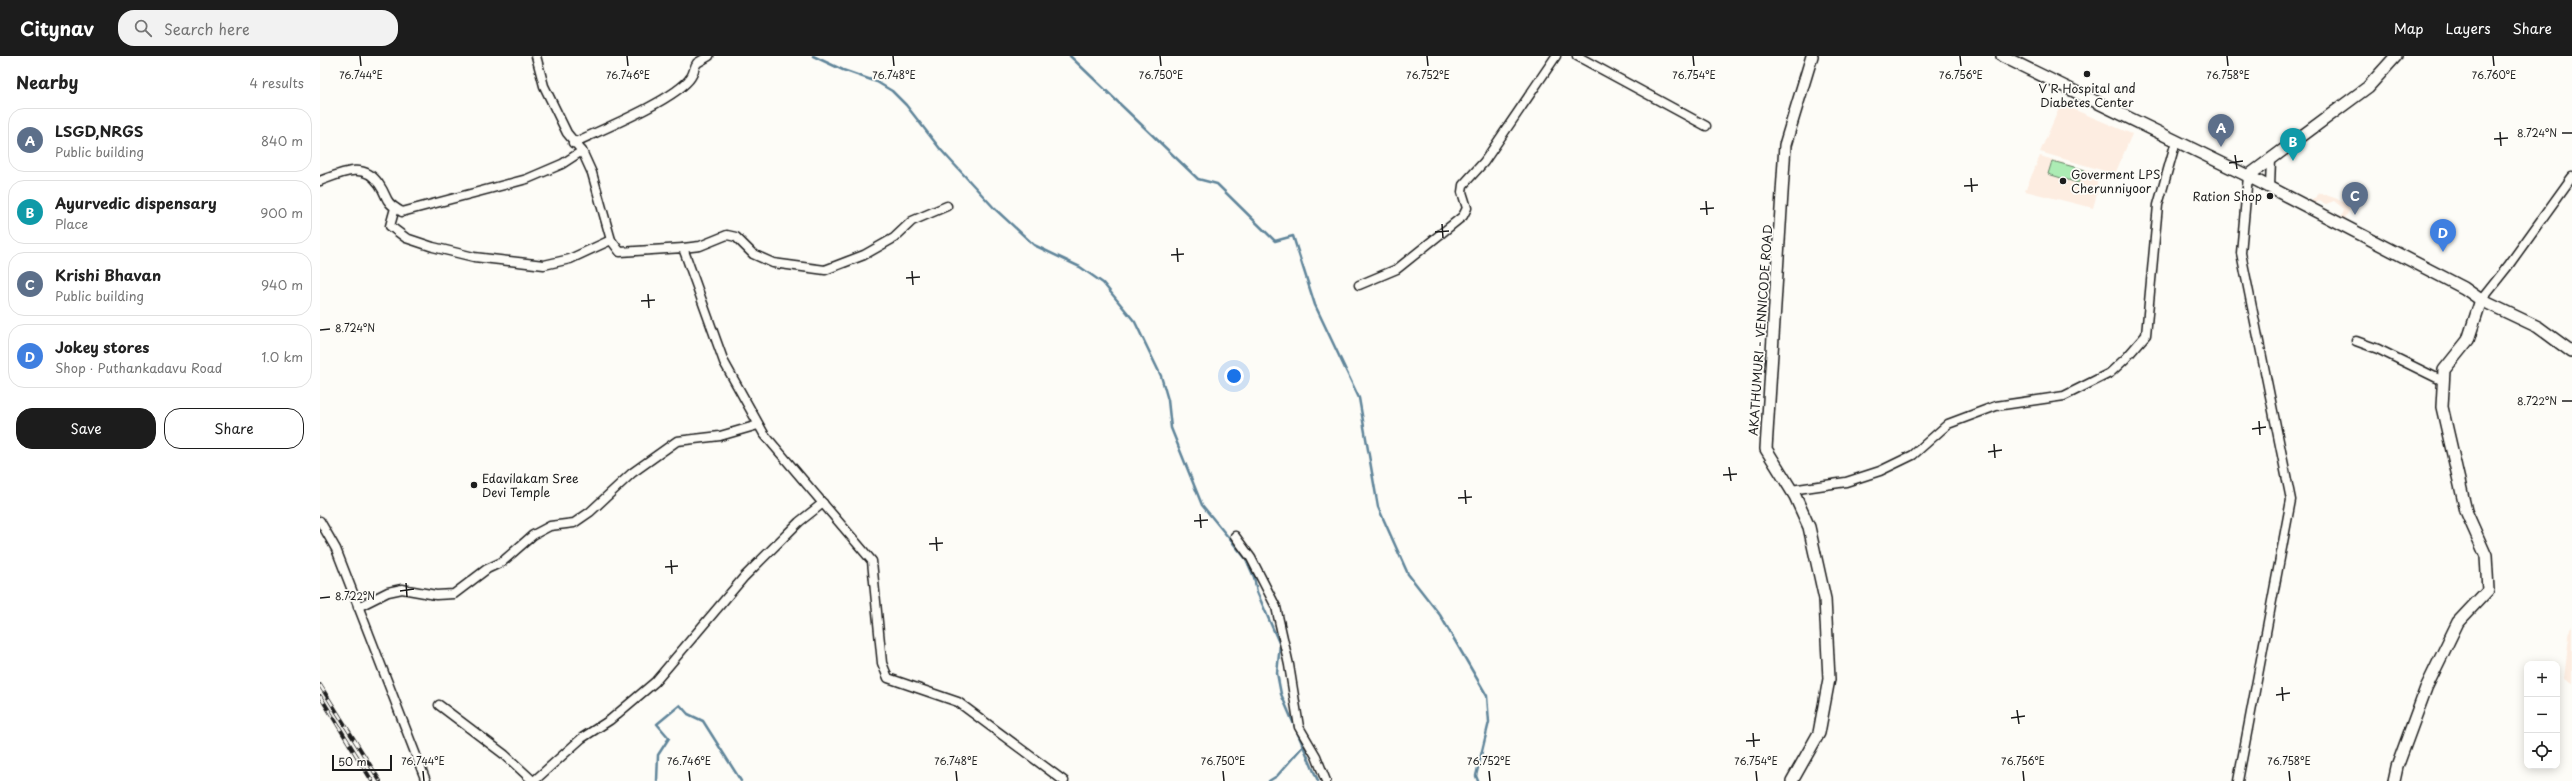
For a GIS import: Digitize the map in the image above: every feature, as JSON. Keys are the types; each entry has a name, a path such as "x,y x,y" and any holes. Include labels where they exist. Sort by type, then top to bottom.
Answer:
{"street":[{"path":"536,56 544,86 573,143 582,151 592,173 611,240 620,252 700,246 727,235 736,237 753,254 773,263 825,270 864,255 894,238 912,221 947,206"},
{"path":"573,143 626,120 678,90 692,77 697,63 709,56"},
{"path":"1359,285 1397,268 1463,216 1467,208 1462,192 1463,185 1484,162 1556,56"},
{"path":"1577,56 1706,126"},
{"name":"AKATHUMURI - VENNICODE ROAD","path":"1792,781 1819,732 1829,679 1825,599 1809,527 1791,490 1766,449 1785,145 1812,56"},
{"path":"2002,56 2270,187 2464,288 2481,300 2538,327 2572,352"},
{"path":"2238,781 2291,500 2241,253 2248,176 2368,87 2396,56"},
{"path":"1791,490 1846,482 1880,471 1913,455 1948,424 1996,406 2064,396 2110,373 2146,336 2158,205 2176,141"},
{"path":"320,181 353,170 366,171 379,184 388,204 402,212 419,209 527,179 562,164 582,151"},
{"path":"2270,187 2271,159"},
{"path":"2394,781 2397,766 2426,688 2458,622 2488,590 2486,556 2466,511 2442,407 2444,370 2468,340 2481,300 2508,266 2572,176"},
{"path":"395,208 390,226 406,238 474,256 544,265 570,259 611,240"},
{"path":"683,248 724,362 758,425 872,561 882,663 888,678 958,702 1064,781"},
{"path":"2356,341 2378,349 2444,381"},
{"path":"358,607 388,592 402,589 436,595 454,594 487,569 502,562 533,535 550,526 574,523 590,512 632,473 677,441 720,436 758,425"},
{"path":"439,705 537,780 582,738 610,720 655,682 744,577 799,522 823,503"},
{"path":"320,521 336,549 409,741 426,781"},
{"path":"1235,536 1251,558 1276,607 1289,665 1299,727 1316,756 1326,781"}],"shaded area":[{"path":"2061,104 2132,134 2115,174 2040,152"},
{"name":"Goverment LPS Cherunniyoor","path":"2040,156 2095,172 2098,190 2093,208 2025,191"},
{"path":"2320,193 2349,203 2350,209 2344,220 2341,218 2344,209 2334,201 2326,204 2319,201 2313,205 2309,203"},
{"path":"2572,626 2572,684 2564,679 2570,628"}],"green space":[{"path":"2052,161 2085,170 2078,183 2048,174"}],"waterway":[{"path":"813,56 843,70 877,82 892,91 906,105 941,150 995,209 1034,245 1080,267 1103,283 1135,322 1161,376 1168,400 1171,428 1202,505 1246,559 1254,577 1257,592 1280,645 1277,673 1281,694 1318,781"},
{"path":"1070,56 1198,179 1217,184 1275,241 1293,236 1315,305 1359,398 1378,507 1408,574 1440,615 1487,696 1489,722 1476,776 1478,781"},
{"path":"657,781 658,755 669,738 657,724 680,705 688,714 703,721 741,781"},
{"path":"1269,781 1277,776 1304,745"}],"railway":[{"path":"320,685 380,781"},
{"path":"320,696 372,781"}],"place":[{"name":"V R Hospital and Diabetes Center","path":"2087,74"},
{"name":"LSGD,NRGS","path":"2221,147"},
{"name":"Ayurvedic dispensary","path":"2293,161"},
{"name":"Goverment LPS Cherunniyoor","path":"2063,181"},
{"name":"Ration Shop","path":"2270,196"},
{"name":"Krishi Bhavan","path":"2355,215"},
{"name":"Jokey stores","path":"2443,252"},
{"name":"Edavilakam Sree Devi Temple","path":"474,485"}]}
